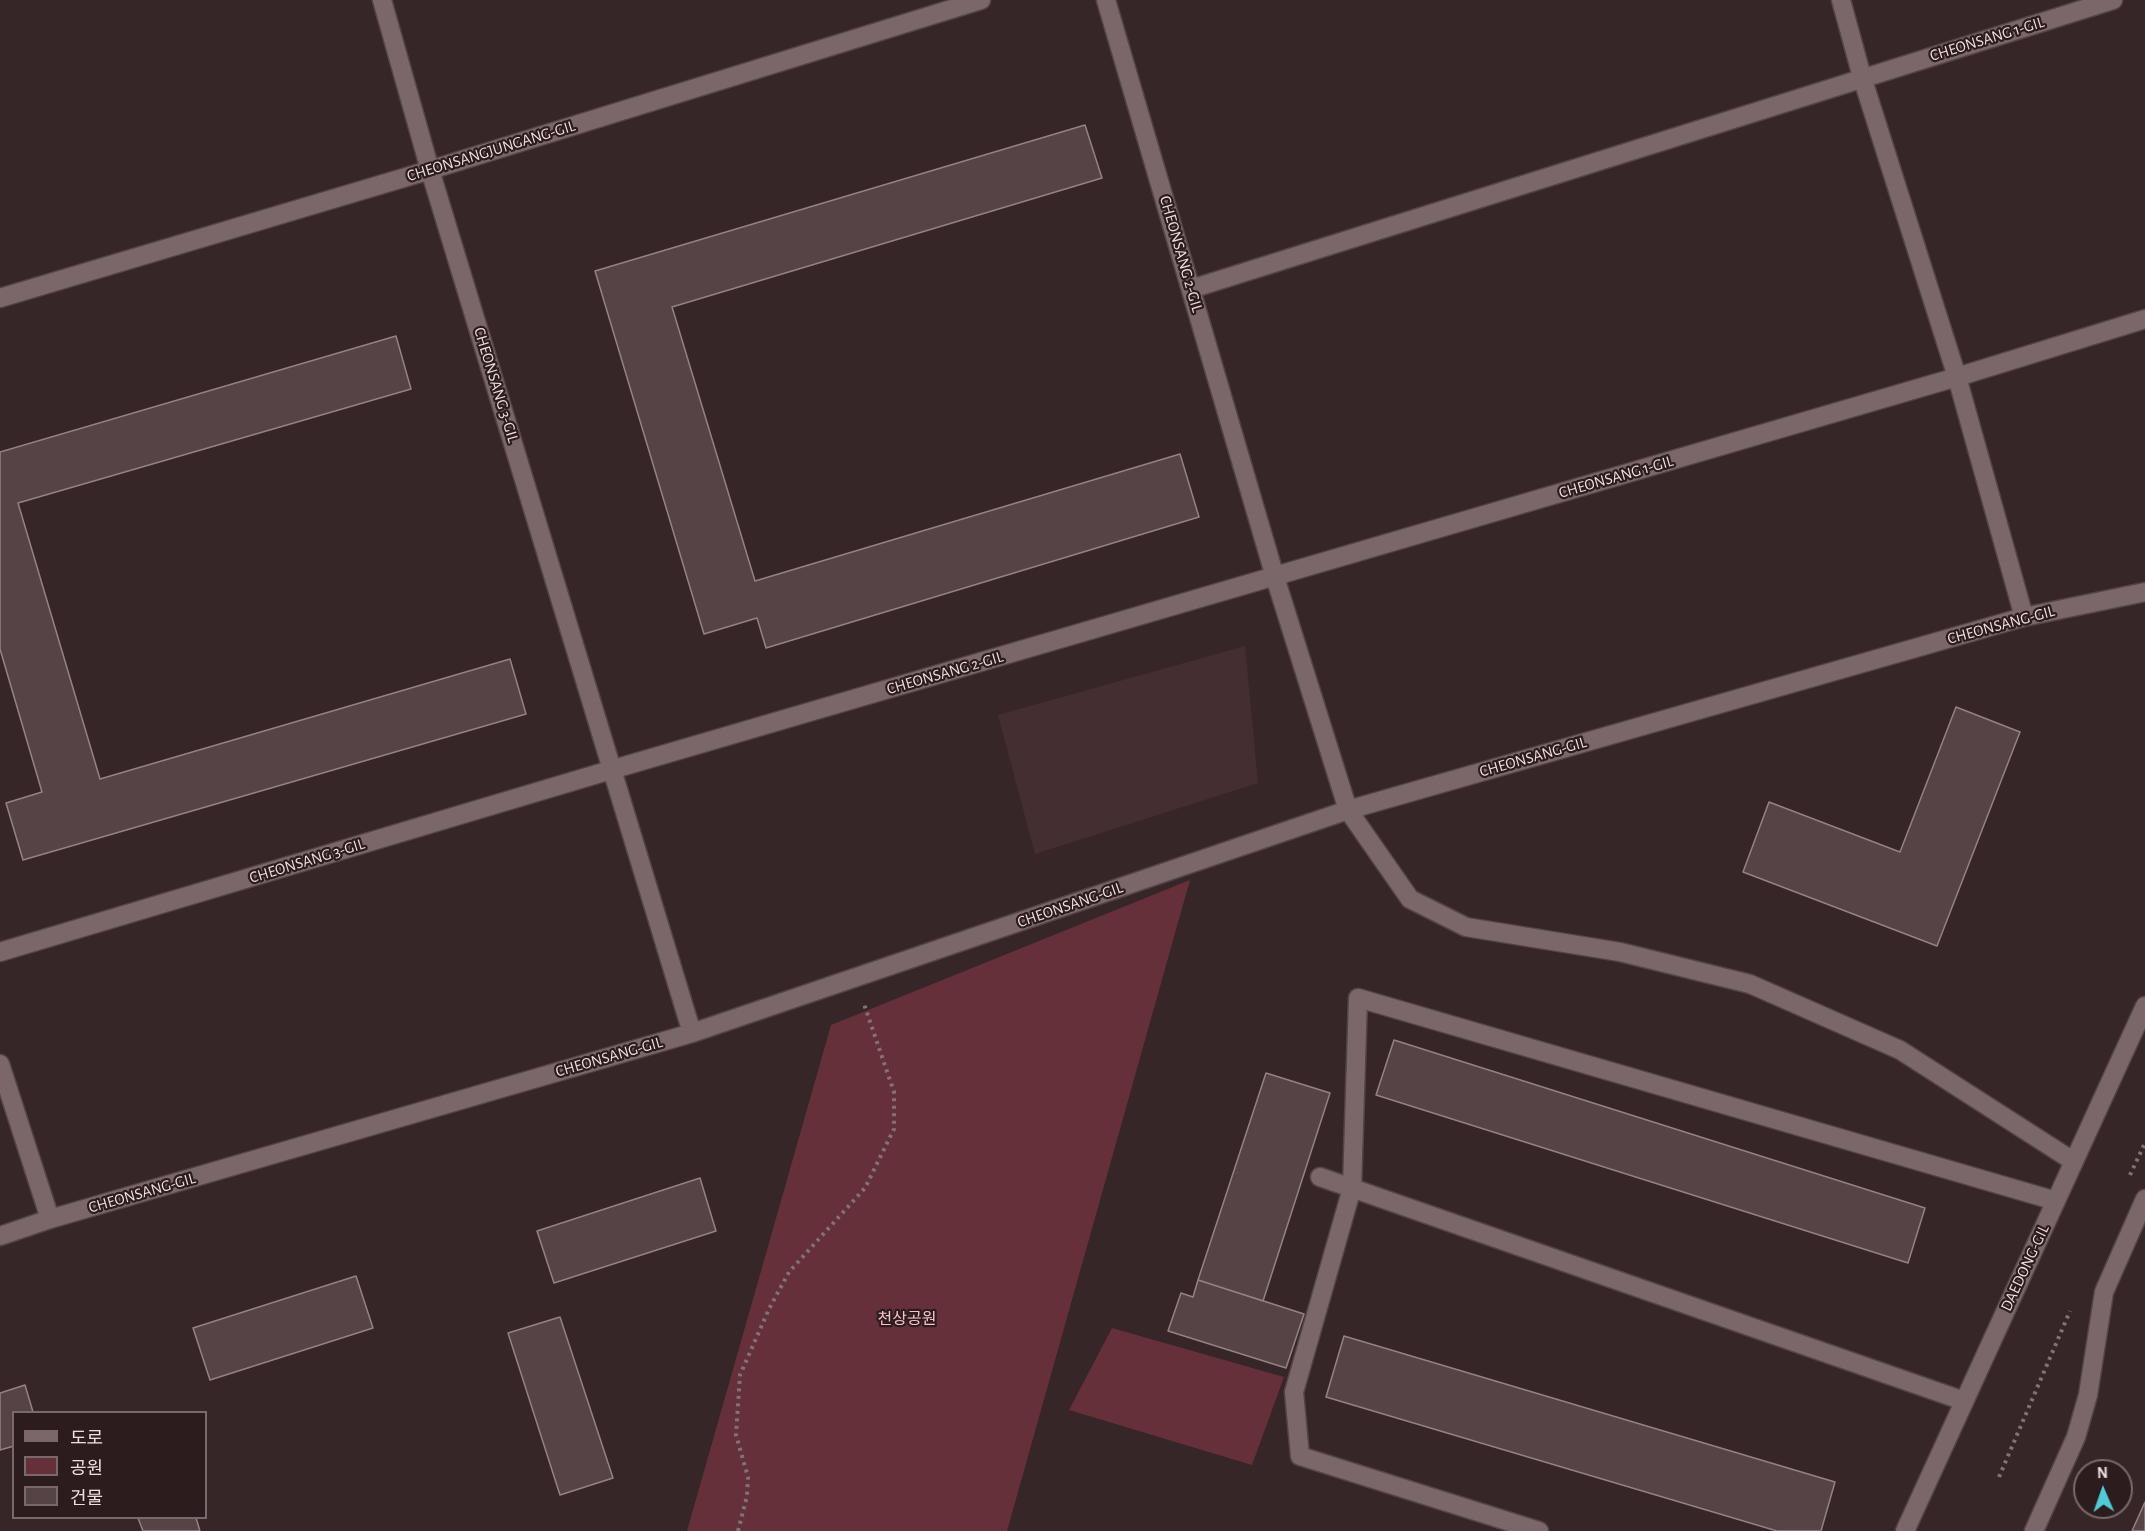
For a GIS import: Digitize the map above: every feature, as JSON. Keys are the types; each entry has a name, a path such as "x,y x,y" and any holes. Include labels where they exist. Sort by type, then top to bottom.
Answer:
{"street":[{"name":"CHEONSANG 3-GIL","path":"382,0 430,170 614,769 692,1033"},
{"name":"CHEONSANGJUNGANG-GIL","path":"0,298 430,170 981,0"},
{"name":"CHEONSANG 2-GIL","path":"1106,0 1275,577 1348,810 1410,899 1466,927 1620,952 1750,984 1900,1050 2073,1161"},
{"path":"1841,0 1862,77 1957,377 2024,617"},
{"name":"CHEONSANG 1-GIL","path":"1191,289 2113,0"},
{"name":"CHEONSANG 1-GIL","path":"1275,577 1957,377 2145,319"},
{"name":"CHEONSANG 2-GIL","path":"614,769 1275,577"},
{"name":"CHEONSANG-GIL","path":"0,1236 50,1219 692,1033 1348,810 2024,617 2145,592"},
{"name":"CHEONSANG 3-GIL","path":"0,952 614,769"},
{"path":"1539,1531 1300,1456 1294,1392 1352,1188 1358,999 2056,1201"},
{"name":"DAEDONG-GIL","path":"1905,1531 2145,1006"},
{"path":"0,1064 50,1219"},
{"path":"1320,1177 1964,1401"},
{"path":"2034,1531 2076,1437 2088,1395 2104,1292 2145,1199"}],"path":[{"path":"738,1531 747,1496 748,1477 736,1435 740,1375 769,1309 789,1272 866,1188 894,1129 894,1092 855,978"}],"shaded area":[{"path":"1245,646 1258,783 1035,854 998,715"}],"green space":[{"name":"천상공원","path":"1190,880 1007,1531 687,1531 831,1025"},
{"path":"1112,1328 1284,1377 1252,1465 1069,1410"}],"building":[{"path":"1085,125 1102,178 672,307 755,581 1180,454 1199,517 766,648 757,618 704,634 595,271"},
{"path":"396,336 411,389 18,503 100,779 510,659 526,714 23,860 6,803 42,792 0,649 0,452"},
{"path":"1956,707 2020,732 1937,946 1743,872 1769,802 1900,852"},
{"path":"1394,1040 1925,1208 1908,1263 1376,1095"},
{"path":"1266,1073 1330,1093 1263,1301 1198,1280"},
{"path":"700,1178 716,1231 554,1283 537,1231"},
{"path":"356,1276 373,1328 210,1380 193,1328"},
{"path":"1198,1280 1304,1314 1286,1368 1168,1331 1181,1293 1193,1297"},
{"path":"560,1317 613,1478 560,1495 508,1333"},
{"path":"1344,1336 1835,1482 1821,1531 1777,1531 1326,1397"},
{"path":"25,1385 33,1411 12,1411 12,1447 0,1450 0,1393"},
{"path":"2145,1502 2145,1531 2132,1531"},
{"path":"138,1519 196,1519 200,1531 143,1531"}]}
